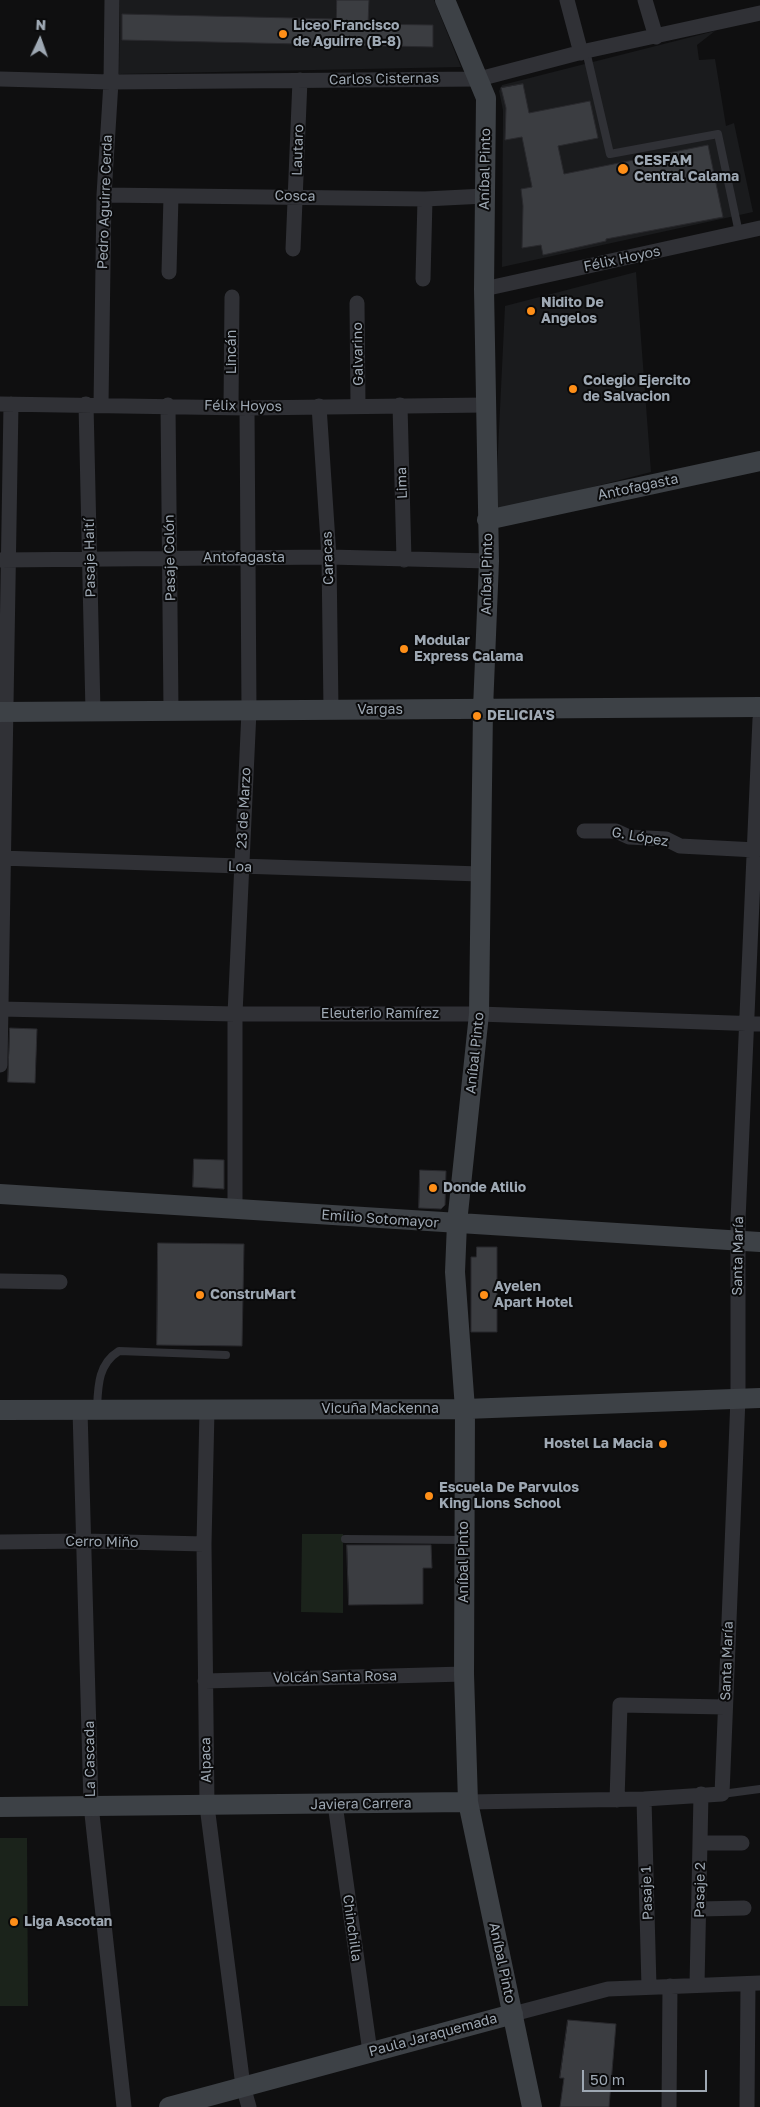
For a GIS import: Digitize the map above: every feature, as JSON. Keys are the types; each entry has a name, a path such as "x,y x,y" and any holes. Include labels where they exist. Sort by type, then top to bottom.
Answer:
{"street":[{"name":"Pedro Aguirre Cerda","path":"94,405 111,82 112,0"},
{"name":"Aníbal Pinto","path":"445,0 486,98 484,289 489,561 483,709 479,1014 457,1223 455,1272 465,1409 464,1674 468,1802 532,2107"},
{"path":"567,0 584,52"},
{"path":"645,0 656,37"},
{"name":"Carlos Cisternas","path":"0,79 111,82 479,79 584,52 760,13"},
{"name":"Lautaro","path":"293,249 300,80"},
{"name":"Cosca","path":"104,195 424,199 485,196"},
{"path":"169,272 171,196"},
{"path":"424,199 424,279"},
{"name":"Félix Hoyos","path":"484,289 760,228"},
{"name":"Lincán","path":"231,406 232,297"},
{"name":"Galvarino","path":"357,303 358,405"},
{"path":"0,1065 5,404"},
{"name":"Félix Hoyos","path":"5,404 231,406 247,408 358,405 486,405"},
{"name":"Pasaje Haití","path":"93,712 90,558 94,405"},
{"name":"Pasaje Colón","path":"168,405 171,711"},
{"name":"Lima","path":"400,405 404,560"},
{"name":"Caracas","path":"320,406 328,558 331,710"},
{"name":"23 de Marzo","path":"235,1209 236,1014 249,710 247,408"},
{"name":"Antofagasta","path":"488,520 760,461"},
{"name":"Antofagasta","path":"4,560 328,558 489,561"},
{"name":"Vargas","path":"3,712 760,707"},
{"name":"Santa María","path":"722,1794 738,1398 738,1242 754,1024 760,719"},
{"name":"G. López","path":"584,831 616,831 629,837 666,839 680,846 756,850"},
{"name":"Loa","path":"2,858 480,874"},
{"name":"Eleuterio Ramírez","path":"1,1009 236,1014 479,1014 754,1024"},
{"name":"Emilio Sotomayor","path":"0,1194 760,1242"},
{"path":"0,1281 60,1282"},
{"name":"Vicuña Mackenna","path":"0,1410 465,1409 760,1398"},
{"name":"La Cascada","path":"89,1410 85,1541 91,1805 124,2107"},
{"name":"Alpaca","path":"207,1410 204,1544 207,1806 243,2086 249,2107"},
{"name":"Cerro Miño","path":"0,1542 85,1541 204,1544"},
{"name":"Volcán Santa Rosa","path":"205,1681 464,1674"},
{"path":"617,1800 620,1705 725,1707"},
{"name":"Pasaje 2","path":"696,1985 700,1909 701,1794"},
{"name":"Javiera Carrera","path":"0,1807 617,1800 722,1794"},
{"name":"Pasaje 1","path":"644,1799 649,1987"},
{"name":"Chinchilla","path":"335,1804 370,2052"},
{"path":"701,1843 742,1843"},
{"path":"700,1909 744,1908"},
{"path":"747,2107 754,1984"},
{"name":"Paula Jaraquemada","path":"169,2107 608,1989 754,1984"},
{"path":"669,2107 670,1986"}],"lane":[{"path":"584,52 610,154 718,134 739,233"},
{"path":"89,1410 106,1361 119,1351 226,1355"},
{"path":"345,1539 464,1540"},
{"path":"722,1794 760,1789"}],"shaded area":[{"name":"Liceo Francisco de Aguirre (B-8)","path":"120,0 434,0 461,67 119,74"},
{"name":"CESFAM Central Calama","path":"715,31 697,45 699,60 715,59 726,126 734,123 753,212 502,267 503,110 499,91 502,85"},
{"name":"Colegio Ejercito de Salvacion","path":"636,272 651,472 495,512 505,306"},
{"path":"302,1534 343,1534 343,1613 301,1612"},
{"name":"Liga Ascotan","path":"0,1838 27,1838 28,2006 0,2006"}],"building":[{"path":"337,0 369,0 368,24 433,25 433,47 122,40 122,14 336,19"},
{"path":"523,84 529,113 590,101 598,138 558,146 564,174 708,145 723,217 606,239 606,241 543,255 541,245 522,248 523,206 521,189 532,187 522,137 505,140 506,108 501,88"},
{"path":"10,1028 37,1029 35,1083 8,1082"},
{"path":"194,1159 224,1160 224,1189 193,1187"},
{"name":"Donde Atilio","path":"420,1170 446,1171 445,1205 441,1209 419,1208"},
{"name":"ConstruMart","path":"158,1243 244,1244 242,1346 157,1345"},
{"name":"Ayelen Apart Hotel","path":"477,1247 497,1247 497,1332 471,1332 471,1257 476,1257"},
{"path":"347,1545 431,1545 432,1568 423,1568 423,1604 349,1605"},
{"path":"568,2020 616,2024 609,2107 560,2107 564,2078 560,2078"}],"place":[{"name":"Liceo Francisco de Aguirre (B-8)","path":"283,34"},
{"name":"CESFAM Central Calama","path":"623,169"},
{"name":"Nidito De Angelos","path":"531,311"},
{"name":"Colegio Ejercito de Salvacion","path":"573,389"},
{"name":"Modular Express Calama","path":"404,649"},
{"name":"DELICIA'S","path":"477,716"},
{"name":"Donde Atilio","path":"433,1188"},
{"name":"ConstruMart","path":"200,1295"},
{"name":"Ayelen Apart Hotel","path":"484,1295"},
{"name":"Hostel La Macia","path":"663,1444"},
{"name":"Escuela De Parvulos King Lions School","path":"429,1496"},
{"name":"Liga Ascotan","path":"14,1922"}]}
